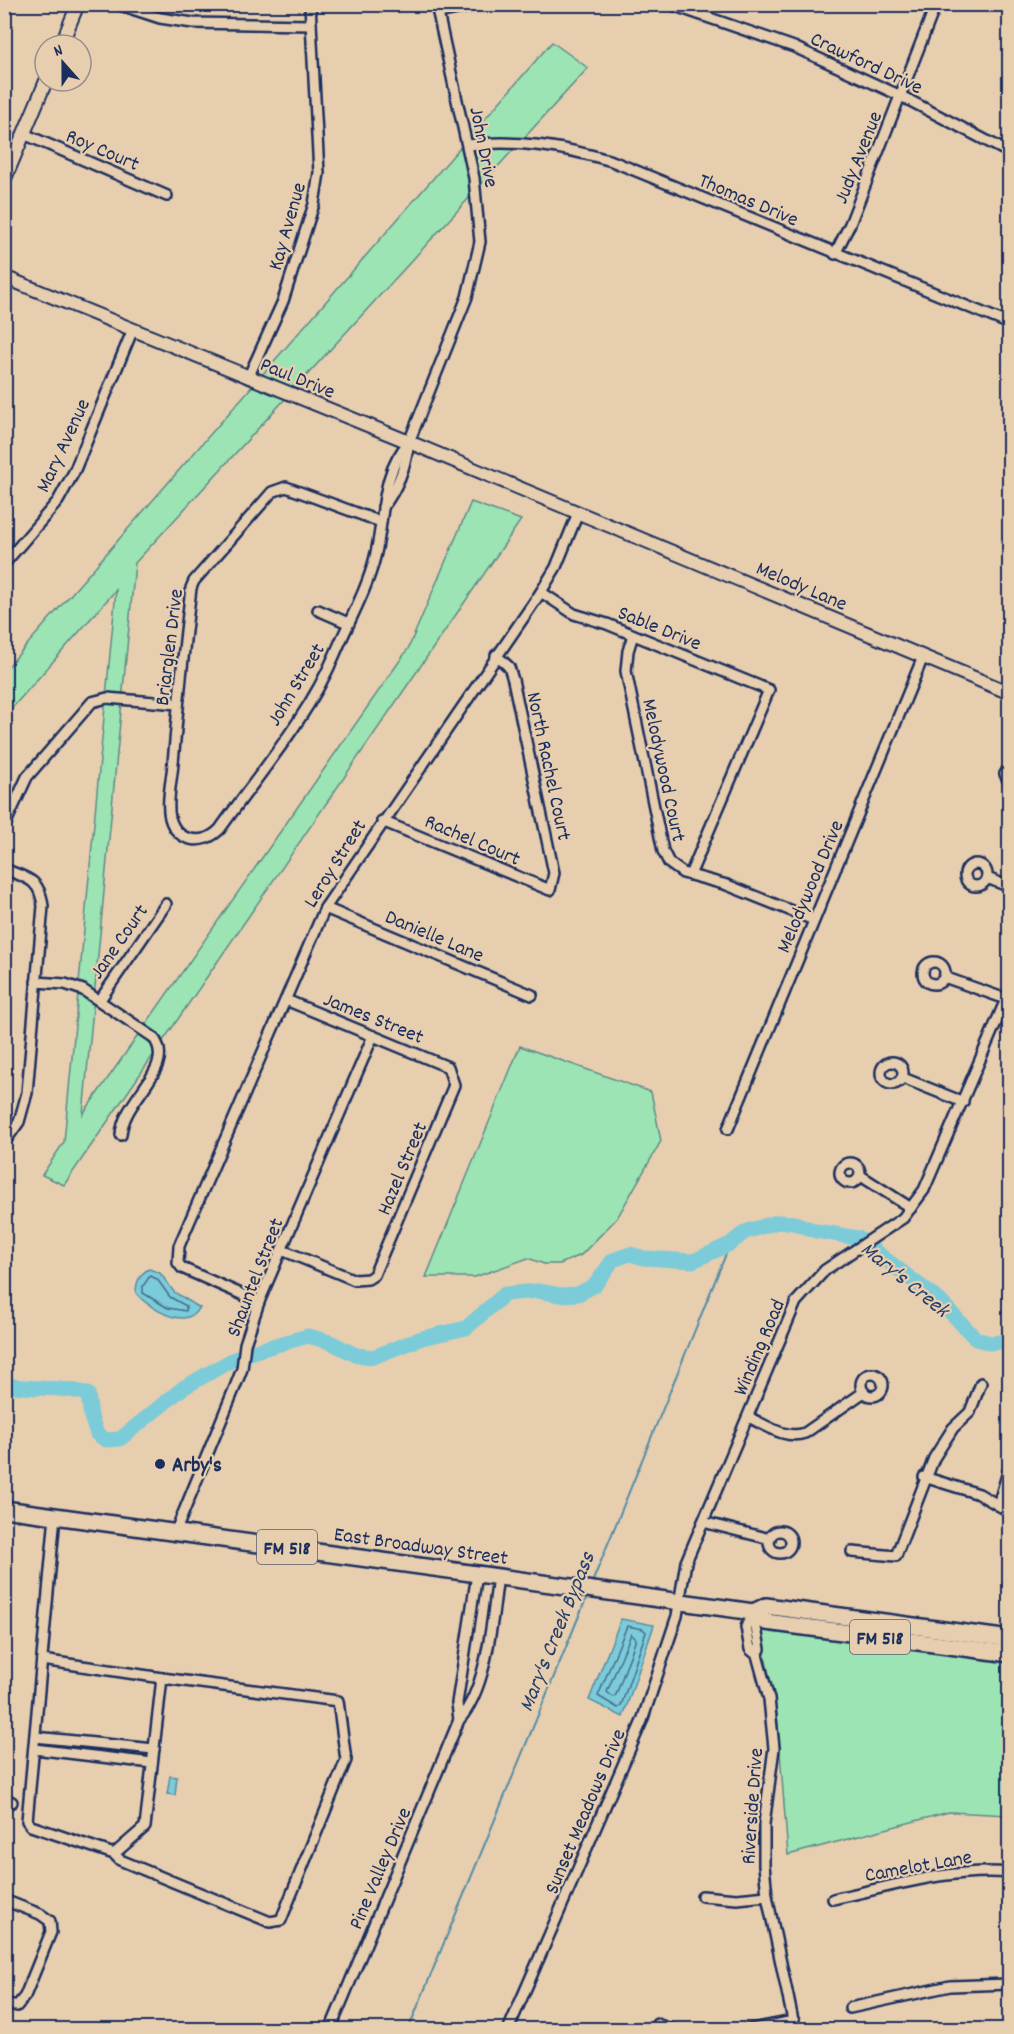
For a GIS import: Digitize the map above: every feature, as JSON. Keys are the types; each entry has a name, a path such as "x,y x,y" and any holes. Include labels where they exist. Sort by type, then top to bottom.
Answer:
{"main road":[{"name":"East Broadway Street","path":"4,1509 679,1602"},
{"name":"FM 518","path":"679,1602 753,1612 766,1622 1010,1654"},
{"name":"FM 518","path":"753,1612 766,1606 1010,1638"}],"street":[{"path":"66,33 78,4"},
{"path":"117,4 160,18 193,23 311,25"},
{"name":"Kay Avenue","path":"248,378 283,301 314,204 319,173 310,4"},
{"path":"437,9 483,4"},
{"name":"Crawford Drive","path":"669,4 794,47 900,96 1010,153"},
{"name":"Judy Avenue","path":"836,254 936,4"},
{"name":"John Drive","path":"437,9 475,187 480,242 467,297"},
{"path":"4,181 41,93"},
{"name":"Roy Court","path":"24,134 167,196"},
{"name":"Thomas Drive","path":"468,146 515,142 564,147 612,161 1010,324"},
{"name":"Paul Drive","path":"4,277 578,513"},
{"name":"John Street","path":"186,838 198,841 206,839 220,829 316,693 375,559 383,497 397,455 409,442 467,297"},
{"name":"Mary Avenue","path":"4,564 58,501 74,472 133,330"},
{"name":"Briarglen Drive","path":"186,838 176,829 169,810 190,588 272,492 286,487 381,522"},
{"name":"Leroy Street","path":"259,1302 189,1272 178,1263 180,1246 325,908 382,821 541,592 556,567 578,513"},
{"name":"Melody Lane","path":"578,513 1010,693"},
{"name":"Sable Drive","path":"541,592 574,614 633,635 769,690 690,875"},
{"path":"318,610 348,623"},
{"name":"Melodywood Court","path":"633,635 628,651 626,671 663,850 672,867 690,875 746,892 814,920"},
{"name":"North Rachel Court","path":"496,655 509,667 513,680 554,873 550,890"},
{"name":"Melodywood Drive","path":"728,1130 923,657"},
{"path":"4,827 27,777 92,702 107,698 178,704"},
{"path":"1010,766 1005,774 1010,784"},
{"name":"Rachel Court","path":"382,821 550,890"},
{"path":"4,869 32,880 41,891 43,906 24,1108 4,1143"},
{"path":"987,878 1010,887"},
{"name":"Jane Court","path":"100,1000 166,904"},
{"name":"Danielle Lane","path":"325,908 532,995"},
{"path":"944,977 1008,994"},
{"path":"36,982 74,986 100,1000 153,1037 159,1045 162,1055 160,1064 125,1115 121,1136"},
{"name":"Winding Road","path":"679,1602 686,1562 796,1302 825,1270 903,1218 911,1208 933,1174 1008,994"},
{"name":"James Street","path":"286,1000 448,1066"},
{"name":"Shauntel Street","path":"175,1533 242,1369 244,1344 259,1302 373,1036"},
{"name":"Hazel Street","path":"282,1250 355,1280 368,1279 378,1269 451,1094 454,1085 448,1066"},
{"path":"903,1078 963,1102"},
{"path":"861,1176 911,1208"},
{"path":"852,1552 896,1556 924,1477 953,1428 970,1412 981,1383"},
{"path":"748,1417 786,1435 797,1436 805,1433 864,1392"},
{"path":"998,1505 1010,1465"},
{"path":"924,1477 980,1494 1010,1512"},
{"path":"42,1660 338,1701 346,1760 280,1920 270,1922 120,1860 114,1854 31,1826 27,1821 55,1516"},
{"path":"703,1522 770,1539"},
{"name":"Pine Valley Drive","path":"459,1720 457,1703 477,1574"},
{"name":"Pine Valley Drive","path":"330,2030 459,1720 470,1707 489,1643 498,1576"},
{"name":"Sunset Meadows Drive","path":"508,2030 642,1721 667,1651 679,1602"},
{"name":"Riverside Drive","path":"753,1612 746,1627 750,1649 757,1655 769,1699 774,1740 774,1764 762,1845 767,1896 795,2025"},
{"path":"114,1854 145,1827 162,1678"},
{"path":"35,1737 154,1749"},
{"path":"34,1749 152,1763"},
{"name":"Camelot Lane","path":"833,1899 946,1875 973,1872 1010,1874"},
{"path":"702,1896 737,1899 767,1896"},
{"path":"4,1900 40,1914 50,1921 51,1932 25,1996 17,2006 4,2003"},
{"path":"850,2008 950,1986 1010,1984"},
{"path":"657,2024 673,2030"},
{"path":"747,2030 795,2025"}],"green space":[{"path":"552,42 588,68 135,563 83,1114 408,649 471,502 521,520 64,1185 42,1175 64,1142 116,590 5,716 5,670"},
{"path":"520,1046 651,1092 661,1141 617,1218 581,1255 560,1264 544,1264 528,1258 475,1277 426,1277"},
{"path":"767,1627 1009,1663 1009,1815 949,1812 788,1855 777,1714 761,1636"}],"water":[{"path":"149,1269 160,1273 174,1292 200,1308 192,1316 182,1318 167,1315 146,1303 136,1293 136,1289 140,1276"},
{"path":"621,1619 654,1625 623,1717 589,1700"},
{"path":"170,1776 177,1777 175,1795 167,1794"}],"waterway":[{"name":"Mary's Creek","path":"4,1384 88,1394 91,1417 97,1434 106,1440 120,1439 183,1388 232,1360 255,1351 308,1336 330,1342 356,1355 373,1357 422,1338 466,1328 505,1294 538,1291 560,1295 578,1294 595,1285 613,1260 630,1254 644,1258 693,1261 730,1244 745,1232 777,1222 795,1223 816,1231 858,1238 940,1301 976,1339 990,1343 1010,1341"},
{"name":"Mary's Creek Bypass","path":"592,1583 730,1244"},
{"name":"Mary's Creek Bypass","path":"408,2030 588,1594"}],"place":[{"name":"Arby's","path":"160,1464"}]}
